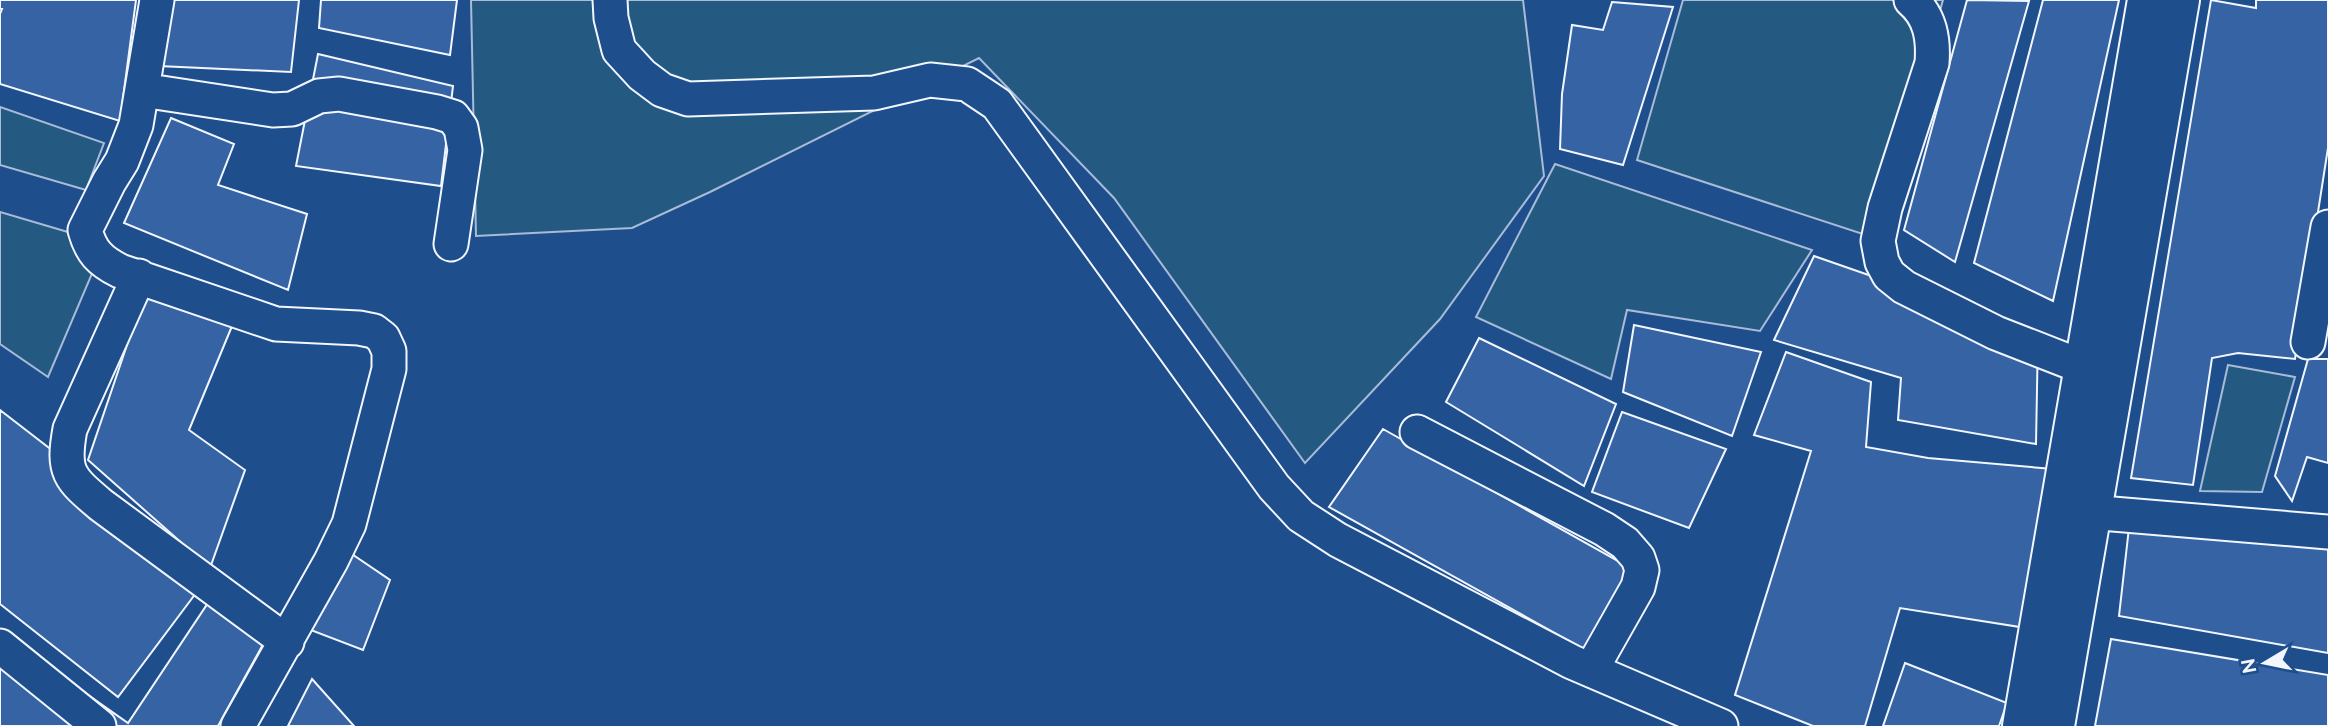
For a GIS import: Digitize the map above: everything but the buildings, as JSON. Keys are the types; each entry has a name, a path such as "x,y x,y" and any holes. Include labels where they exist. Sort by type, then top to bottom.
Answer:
{"street":[{"path":"157,0 136,125 122,161 85,230 89,243 103,262 139,276 276,324 374,331 383,338 389,351 389,369 349,524 239,726"},
{"path":"610,0 611,18 619,50 642,75 662,90 688,99 874,93 930,80 967,84 997,104 1274,487 1301,516 1338,540 1572,662 1721,726"},
{"path":"1911,0 1920,8 1929,26 1932,55 1885,208 1878,241 1882,262 1889,275 1904,287 1996,332 2083,367"},
{"path":"2055,726 2075,510 2083,367 2147,0"},
{"path":"2022,726 2075,510 2180,0"},
{"path":"142,90 273,110 292,108 319,96 339,94 453,117 461,128 465,150 452,244"},
{"path":"2308,342 2328,227"},
{"path":"139,276 70,429 65,454 68,470 78,485 101,505 287,642"},
{"path":"1417,432 1604,529 1625,543 1638,558 1642,570 1638,586 1591,670"},
{"path":"2075,510 2328,532"},
{"path":"0,646 99,726"}],"shaded area":[{"path":"471,0 1523,0 1544,176 1440,319 1305,463 1114,198 979,58 632,228 476,236"},
{"path":"1683,0 1943,0 1875,238 1637,160"},
{"path":"0,107 104,143 86,190 0,165"},
{"path":"1555,164 1812,250 1760,331 1627,310 1611,379 1476,317"},
{"path":"0,212 105,243 48,377 0,344"},
{"path":"2228,365 2295,377 2262,492 2200,491"}]}
